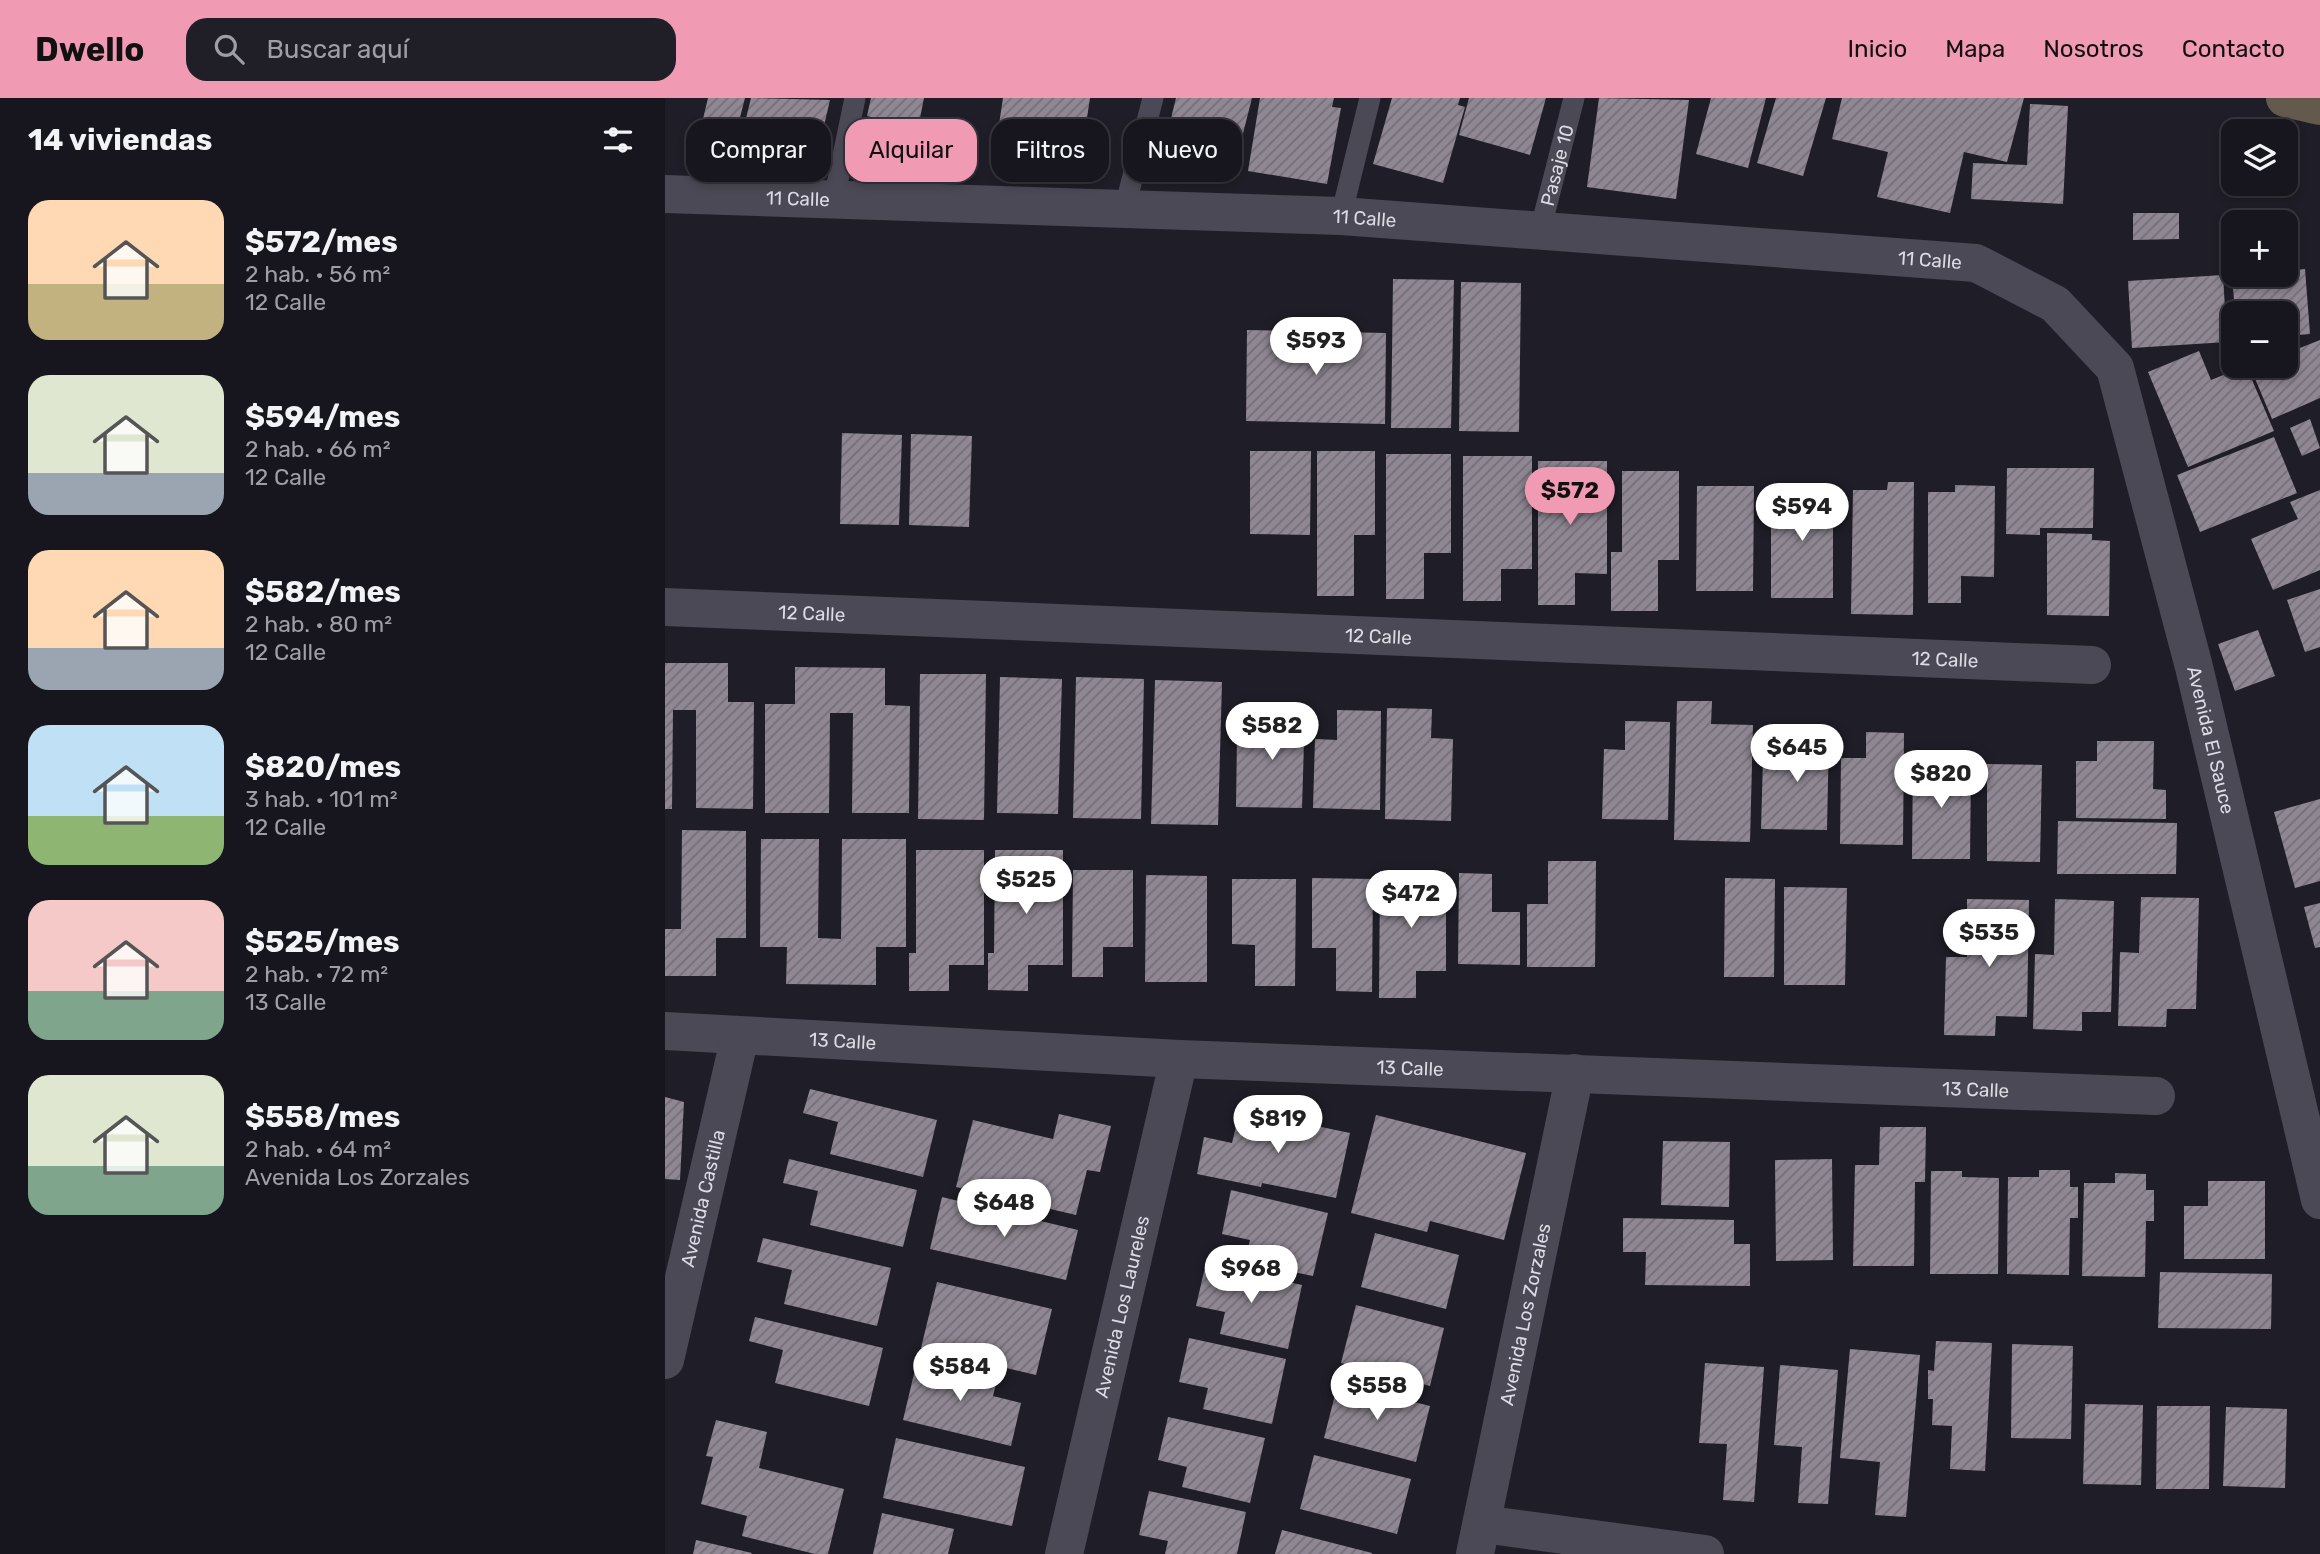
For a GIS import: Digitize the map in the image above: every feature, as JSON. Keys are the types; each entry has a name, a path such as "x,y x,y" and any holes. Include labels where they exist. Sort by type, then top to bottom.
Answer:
{"street":[{"path":"2285,98 2320,106"},
{"name":"11 Calle","path":"665,194 1341,216 1976,263 2055,304"},
{"name":"Avenida El Sauce","path":"2055,304 2115,368 2194,667 2320,1200"},
{"name":"12 Calle","path":"665,607 2092,665"},
{"name":"13 Calle","path":"665,1031 1179,1059 2156,1096"},
{"name":"Avenida Castilla","path":"665,1360 740,1036"},
{"name":"Avenida Los Laureles","path":"1064,1554 1179,1059"},
{"name":"Avenida Los Zorzales","path":"1479,1539 1575,1073"},
{"path":"1479,1539 1705,1554"}],"lane":[{"path":"834,199 855,98"},
{"path":"1125,207 1153,98"},
{"path":"1341,216 1370,98"},
{"name":"Pasaje 10","path":"1541,232 1574,98"}],"building":[{"path":"708,98 745,98 740,119 703,119"},
{"path":"751,98 830,100 826,119 746,119"},
{"path":"871,98 924,98 920,119 880,119 867,116"},
{"path":"1003,98 1090,98 1087,119 1000,119"},
{"path":"1176,98 1252,98 1242,137 1242,119 1171,119"},
{"path":"1260,98 1334,98 1332,107 1341,108 1327,184 1248,171"},
{"path":"1392,98 1460,98 1458,105 1465,107 1443,183 1373,164"},
{"path":"1469,98 1546,98 1530,155 1459,135"},
{"path":"1599,98 1689,100 1676,199 1587,187"},
{"path":"1711,98 1766,98 1748,168 1696,154"},
{"path":"1776,98 1826,98 1803,176 1757,163"},
{"path":"1842,98 2024,98 2007,162 1964,152 1950,213 1877,197 1888,152 1832,139"},
{"path":"2030,104 2068,106 2063,204 1971,199 1973,163 2027,165"},
{"path":"2133,213 2179,213 2179,239 2133,240"},
{"path":"2305,269 2310,334 2298,335 2298,301 2234,301 2233,287 2298,287 2298,270"},
{"path":"2221,275 2225,301 2221,301 2221,342 2132,348 2128,281"},
{"path":"1393,279 1454,280 1451,428 1391,428"},
{"path":"1461,282 1521,283 1519,432 1459,431"},
{"path":"1247,330 1386,333 1385,424 1246,421"},
{"path":"2320,340 2320,398 2272,419 2255,378 2298,378 2298,349"},
{"path":"2199,351 2211,380 2221,376 2251,378 2274,431 2188,467 2148,372"},
{"path":"2310,419 2320,448 2302,456 2290,428"},
{"path":"842,433 902,435 899,525 840,524"},
{"path":"911,434 972,436 969,527 909,525"},
{"path":"2274,437 2297,493 2200,532 2177,475"},
{"path":"1250,451 1311,451 1310,535 1250,534"},
{"path":"1317,451 1375,451 1375,535 1354,535 1354,596 1317,596"},
{"path":"1386,454 1451,454 1451,553 1424,553 1424,599 1386,599"},
{"path":"1463,456 1532,456 1532,569 1501,569 1501,601 1463,601"},
{"path":"1538,461 1607,461 1607,574 1575,573 1575,605 1538,605"},
{"path":"2007,468 2094,468 2093,528 2040,528 2040,535 2006,534"},
{"path":"1622,471 1679,471 1679,560 1658,560 1658,611 1611,611 1611,552 1622,552"},
{"path":"1888,482 1914,482 1913,615 1851,614 1853,490 1887,490"},
{"path":"1955,485 1995,486 1994,577 1961,576 1961,603 1928,603 1928,492 1955,492"},
{"path":"1697,486 1754,486 1753,591 1696,591"},
{"path":"1771,487 1833,487 1833,598 1771,598"},
{"path":"2320,490 2320,570 2273,590 2251,539 2298,519 2290,502"},
{"path":"2047,533 2092,534 2092,540 2110,541 2109,616 2047,615"},
{"path":"2320,589 2320,647 2305,652 2287,600"},
{"path":"2258,630 2275,676 2235,691 2218,644"},
{"path":"665,663 728,663 728,702 754,702 753,809 696,808 696,710 673,710 672,809 665,809"},
{"path":"795,667 885,668 885,705 910,706 909,813 852,813 853,713 830,713 829,813 765,813 765,704 795,704"},
{"path":"920,674 986,674 984,820 918,819"},
{"path":"1000,677 1062,679 1058,814 997,813"},
{"path":"1076,677 1144,679 1141,819 1073,818"},
{"path":"1155,680 1222,682 1218,825 1151,824"},
{"path":"1677,701 1712,701 1711,724 1753,725 1750,842 1674,840"},
{"path":"1387,708 1432,709 1431,738 1453,739 1451,821 1385,819"},
{"path":"1260,709 1305,710 1302,808 1236,807 1237,738 1259,738"},
{"path":"1337,710 1381,711 1380,810 1313,808 1315,739 1337,740"},
{"path":"1625,721 1670,722 1668,820 1602,819 1604,749 1625,750"},
{"path":"1785,730 1829,732 1827,830 1761,829 1763,759 1784,759"},
{"path":"1866,732 1904,733 1903,845 1840,844 1841,758 1866,758"},
{"path":"2097,741 2154,741 2153,789 2166,790 2166,819 2076,818 2076,761 2097,761"},
{"path":"1913,756 1941,756 1941,764 1971,765 1970,859 1912,859"},
{"path":"1987,764 2042,765 2040,862 1987,861"},
{"path":"2320,799 2320,881 2295,888 2274,812"},
{"path":"2058,821 2177,823 2176,874 2057,874"},
{"path":"682,830 746,831 746,938 716,938 716,976 665,976 665,929 681,929"},
{"path":"761,839 819,839 818,938 841,939 842,839 906,839 906,947 876,947 876,985 786,984 787,947 760,947"},
{"path":"916,850 984,850 984,965 949,965 949,991 909,991 909,953 916,953"},
{"path":"995,850 1063,850 1063,965 1028,965 1028,991 988,990 988,953 994,953"},
{"path":"1548,861 1596,861 1595,967 1527,967 1527,904 1548,904"},
{"path":"1073,870 1133,870 1133,947 1103,947 1103,977 1072,977"},
{"path":"1380,871 1446,872 1446,971 1416,971 1416,998 1379,998"},
{"path":"1459,873 1492,874 1492,912 1520,912 1520,965 1458,964"},
{"path":"1146,875 1207,876 1207,982 1145,982"},
{"path":"1312,878 1373,879 1372,992 1336,991 1336,948 1312,948"},
{"path":"1725,878 1775,879 1774,977 1724,977"},
{"path":"1232,879 1296,879 1295,986 1255,986 1255,945 1232,944"},
{"path":"1784,887 1847,888 1845,985 1784,985"},
{"path":"2141,897 2199,898 2196,1009 2167,1009 2166,1027 2118,1026 2120,952 2139,953"},
{"path":"1967,899 2029,900 2027,1017 1996,1016 1995,1036 1944,1035 1946,957 1967,957"},
{"path":"2055,899 2114,901 2111,1012 2082,1012 2082,1031 2033,1029 2035,954 2054,955"},
{"path":"2320,903 2320,947 2315,948 2304,907"},
{"path":"810,1089 937,1120 923,1177 830,1154 838,1122 803,1113"},
{"path":"665,1097 684,1102 680,1180 665,1179"},
{"path":"1240,1110 1350,1133 1336,1198 1262,1183 1261,1187 1197,1174 1204,1137 1232,1143"},
{"path":"1059,1114 1111,1126 1100,1172 1087,1170 1076,1215 956,1187 973,1120 1053,1139"},
{"path":"1376,1115 1526,1153 1504,1240 1430,1221 1427,1232 1351,1213"},
{"path":"1880,1127 1926,1127 1925,1182 1915,1182 1914,1266 1853,1266 1855,1165 1879,1165"},
{"path":"1663,1141 1730,1142 1729,1207 1661,1205"},
{"path":"789,1159 917,1190 903,1247 810,1225 818,1191 783,1183"},
{"path":"1832,1159 1833,1260 1776,1261 1775,1160"},
{"path":"2039,1170 2070,1170 2070,1187 2078,1187 2078,1218 2070,1218 2069,1275 2007,1274 2008,1177 2039,1177"},
{"path":"1931,1171 1962,1171 1962,1177 1999,1178 1998,1274 1930,1274"},
{"path":"2115,1173 2146,1174 2146,1190 2154,1190 2154,1221 2146,1221 2145,1277 2082,1276 2084,1183 2115,1183"},
{"path":"2208,1181 2265,1181 2265,1259 2184,1259 2184,1206 2208,1206"},
{"path":"1231,1190 1328,1213 1313,1276 1245,1262 1250,1240 1222,1234"},
{"path":"942,1197 1078,1230 1066,1280 930,1249"},
{"path":"1623,1218 1734,1220 1734,1244 1750,1244 1750,1286 1645,1285 1646,1252 1623,1252"},
{"path":"1375,1233 1459,1255 1446,1309 1361,1287"},
{"path":"763,1238 891,1268 877,1326 784,1304 792,1270 757,1262"},
{"path":"1206,1263 1302,1285 1288,1349 1220,1334 1225,1312 1196,1306"},
{"path":"2160,1272 2272,1274 2271,1329 2158,1328"},
{"path":"937,1282 1052,1309 1036,1375 921,1348"},
{"path":"1356,1305 1444,1328 1430,1386 1341,1363"},
{"path":"755,1317 883,1348 869,1406 775,1383 783,1350 749,1341"},
{"path":"1189,1338 1286,1359 1272,1424 1203,1409 1208,1388 1179,1382"},
{"path":"1936,1341 1992,1343 1985,1471 1950,1469 1952,1426 1932,1425 1933,1399 1928,1399 1928,1370 1934,1371"},
{"path":"2012,1344 2073,1346 2071,1439 2011,1438"},
{"path":"1850,1349 1920,1355 1906,1517 1875,1515 1880,1462 1840,1458"},
{"path":"918,1357 998,1376 993,1396 1021,1403 1011,1446 903,1420"},
{"path":"1705,1363 1764,1367 1754,1502 1723,1500 1727,1444 1699,1443"},
{"path":"1780,1365 1838,1370 1828,1504 1798,1503 1802,1447 1774,1445"},
{"path":"1338,1383 1430,1406 1416,1462 1324,1438"},
{"path":"2085,1404 2143,1405 2141,1485 2083,1484"},
{"path":"2157,1406 2210,1406 2209,1489 2156,1489"},
{"path":"2226,1407 2287,1409 2285,1488 2223,1486"},
{"path":"1168,1417 1265,1438 1250,1503 1182,1487 1187,1467 1158,1460"},
{"path":"716,1420 767,1432 759,1468 844,1489 828,1554 815,1554 742,1536 747,1516 701,1504 713,1457 706,1456"},
{"path":"896,1438 1025,1467 1012,1526 883,1498"},
{"path":"1314,1455 1411,1479 1397,1534 1300,1509"},
{"path":"1149,1491 1246,1512 1237,1554 1165,1554 1168,1541 1139,1535"},
{"path":"882,1513 954,1529 948,1554 873,1554"},
{"path":"1282,1530 1372,1553 1372,1554 1275,1554"},
{"path":"696,1540 752,1553 693,1554"}]}
